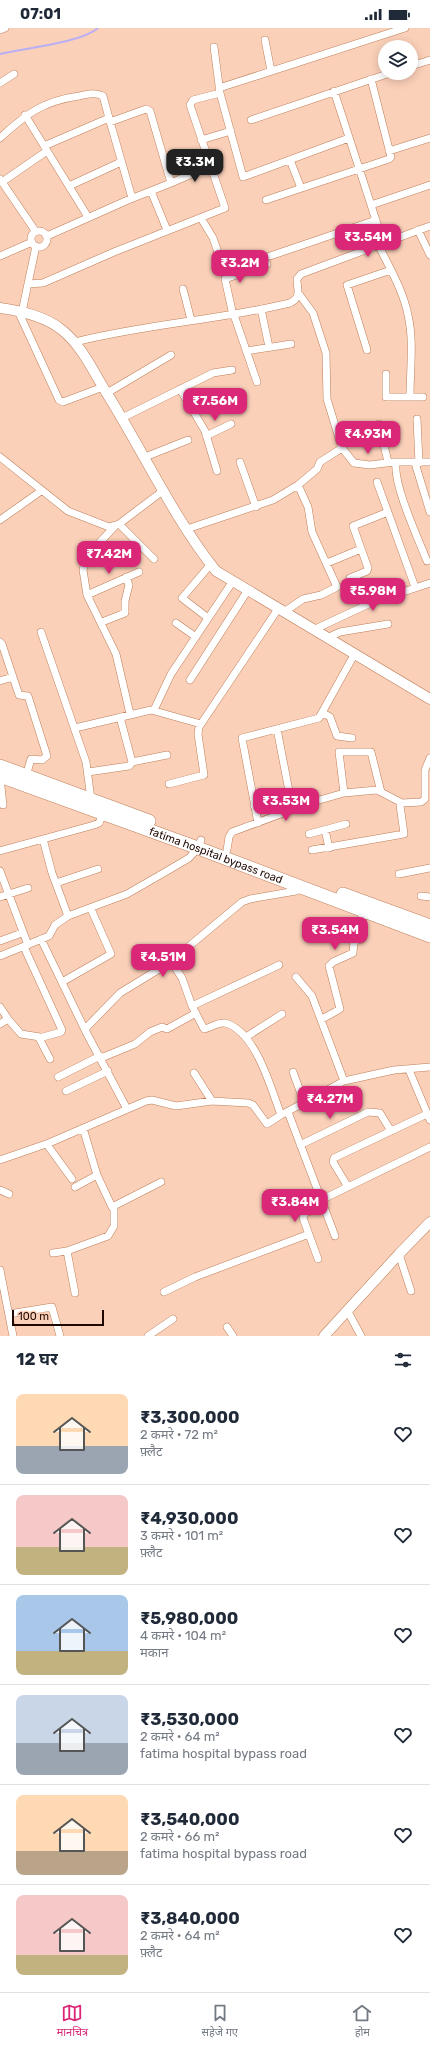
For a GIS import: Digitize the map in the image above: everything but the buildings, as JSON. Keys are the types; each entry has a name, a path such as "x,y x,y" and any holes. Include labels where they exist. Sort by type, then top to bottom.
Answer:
{"highway":[{"name":"fatima hospital bypass road","path":"0,766 91,799 123,816 199,844 303,888 430,926"},
{"name":"fatima hospital bypass road","path":"0,777 103,814 123,816"},
{"name":"fatima hospital bypass road","path":"199,844 227,850 360,905 430,936"}],"main road":[{"path":"0,308 42,318 62,330 74,342 122,418 198,549 216,571 354,655 430,699"},
{"path":"325,1336 347,1310 430,1222"}],"street":[{"path":"0,30 6,28"},
{"path":"28,284 43,284 168,230 225,208 191,110 191,102 271,71 394,30 406,28"},
{"path":"265,40 271,71"},
{"path":"214,47 220,90 243,177 349,138"},
{"path":"418,64 430,60"},
{"path":"0,83 14,74"},
{"path":"251,120 378,77"},
{"path":"266,200 389,159 389,151 371,79"},
{"path":"334,91 376,220 381,243 402,294 410,324 410,397"},
{"path":"0,138 25,115 59,99 97,93 103,96 132,198"},
{"path":"36,232 1,180 45,149 110,120 146,109 150,111 171,183"},
{"path":"25,115 88,217"},
{"path":"201,140 231,131"},
{"path":"389,151 430,138"},
{"path":"290,160 301,188"},
{"path":"69,186 121,162"},
{"path":"47,236 132,198 210,166"},
{"path":"371,205 430,185"},
{"path":"152,191 168,230"},
{"path":"201,218 213,238 227,278 225,281 234,315 257,382"},
{"path":"270,256 376,220"},
{"path":"430,226 301,274 297,279 299,294 313,314 326,353 327,399 342,448 354,464 370,465 392,462 430,462"},
{"path":"418,230 430,255"},
{"path":"47,236 44,232 36,232 32,235 34,244 28,284 20,312 59,400 63,402 105,390 171,355"},
{"path":"0,256 34,244 41,247 46,244 47,236"},
{"path":"227,278 267,264"},
{"path":"366,350 347,285 391,270"},
{"path":"183,289 191,320"},
{"path":"74,342 108,333 262,310 290,303 296,300 299,294"},
{"path":"262,310 270,347"},
{"path":"246,351 291,344"},
{"path":"122,418 213,373 232,370"},
{"path":"386,374 386,397 423,397"},
{"path":"180,389 202,425 217,470"},
{"path":"417,419 417,463 430,512"},
{"path":"206,436 231,424"},
{"path":"379,424 427,561"},
{"path":"145,457 188,440"},
{"path":"187,529 273,500 298,485 317,470 320,462 342,448"},
{"path":"0,456 71,514 108,526 117,525 154,558"},
{"path":"240,462 256,506"},
{"path":"377,482 415,587"},
{"path":"169,784 204,775 198,734 201,724 281,611 303,598 321,595 336,588 337,585 312,532 308,507 298,485"},
{"path":"130,714 116,654 102,622 87,595 83,570 85,560 117,525 164,490"},
{"path":"0,520 41,491"},
{"path":"350,578 368,569 354,525 388,512"},
{"path":"327,563 361,549"},
{"path":"208,618 182,598 211,564"},
{"path":"87,595 139,572"},
{"path":"102,622 125,613 125,601 129,585 126,577"},
{"path":"154,710 168,678 233,581"},
{"path":"314,630 373,602 430,583"},
{"path":"190,680 248,590"},
{"path":"176,623 196,637"},
{"path":"327,638 340,632 388,624"},
{"path":"41,632 75,728 88,772 91,799"},
{"path":"0,642 20,695 28,696 47,756 42,760 31,759 26,776"},
{"path":"258,823 242,738 316,720 323,712 354,655"},
{"path":"0,681 13,677"},
{"path":"75,728 130,714 154,710 201,724"},
{"path":"323,712 330,717 337,736 352,738"},
{"path":"120,717 131,760 133,762"},
{"path":"254,806 289,791 278,729"},
{"path":"344,793 339,752 372,752 381,792"},
{"path":"88,772 128,766 133,762 167,755"},
{"path":"227,850 229,836 232,832 316,801 344,793 378,790 402,803 421,802 425,799 425,770 430,758"},
{"path":"0,777 3,805"},
{"path":"312,850 403,835 404,832 400,805 402,803"},
{"path":"0,851 94,825 98,823 103,814"},
{"path":"309,834 346,824"},
{"path":"325,830 329,848"},
{"path":"44,839 56,883 68,916"},
{"path":"0,956 49,936 55,925 68,916 91,909 127,894 161,875 189,858 199,844"},
{"path":"399,874 430,868"},
{"path":"56,883 98,869"},
{"path":"0,871 26,946 62,1030 61,1032 40,1037 21,1034 0,1008"},
{"path":"0,897 28,888"},
{"path":"86,1032 86,1028 120,993 171,961 242,902 250,899 296,891 303,888"},
{"path":"421,896 430,897"},
{"path":"322,1019 340,1010 329,966 333,962 353,953 352,946 354,941 362,939 364,932 360,905"},
{"path":"62,982 111,954 91,909"},
{"path":"0,941 22,933"},
{"path":"41,939 86,1032 101,1057 127,1109"},
{"path":"171,961 182,978 194,1010 204,1029 218,1024 226,1024 242,1032 259,1058 300,1144 335,1236"},
{"path":"58,1077 101,1057 135,1044 150,1032 162,1026 167,1029 194,1010 279,964"},
{"path":"296,977 312,996 322,1019 344,1081"},
{"path":"246,1037 282,1014"},
{"path":"0,1024 8,1019"},
{"path":"40,1037 39,1039 50,1060"},
{"path":"0,1160 49,1143 146,1101 152,1100 176,1106 212,1101 251,1103 267,1124 344,1081 394,1070 430,1067"},
{"path":"348,1187 333,1160 391,1131 428,1117 408,1070"},
{"path":"66,1090 108,1071"},
{"path":"293,1072 304,1102"},
{"path":"194,1073 212,1101"},
{"path":"300,1144 368,1112 380,1113 391,1131"},
{"path":"83,1128 97,1175 110,1206 114,1207"},
{"path":"49,1143 48,1146 72,1179"},
{"path":"318,1259 303,1215 348,1187 430,1147"},
{"path":"75,1187 97,1175"},
{"path":"114,1207 161,1182"},
{"path":"0,1190 9,1194"},
{"path":"53,1253 67,1251 108,1236 114,1226 114,1207"},
{"path":"164,1292 195,1277 309,1234"},
{"path":"67,1251 75,1293"},
{"path":"399,1254 411,1291"},
{"path":"0,1270 13,1336"},
{"path":"9,1314 52,1307 60,1336"},
{"path":"347,1310 361,1336"},
{"path":"148,1336 173,1319"},
{"path":"227,1327 233,1336"}],"waterway":[{"path":"0,54 79,38 98,28"}]}
